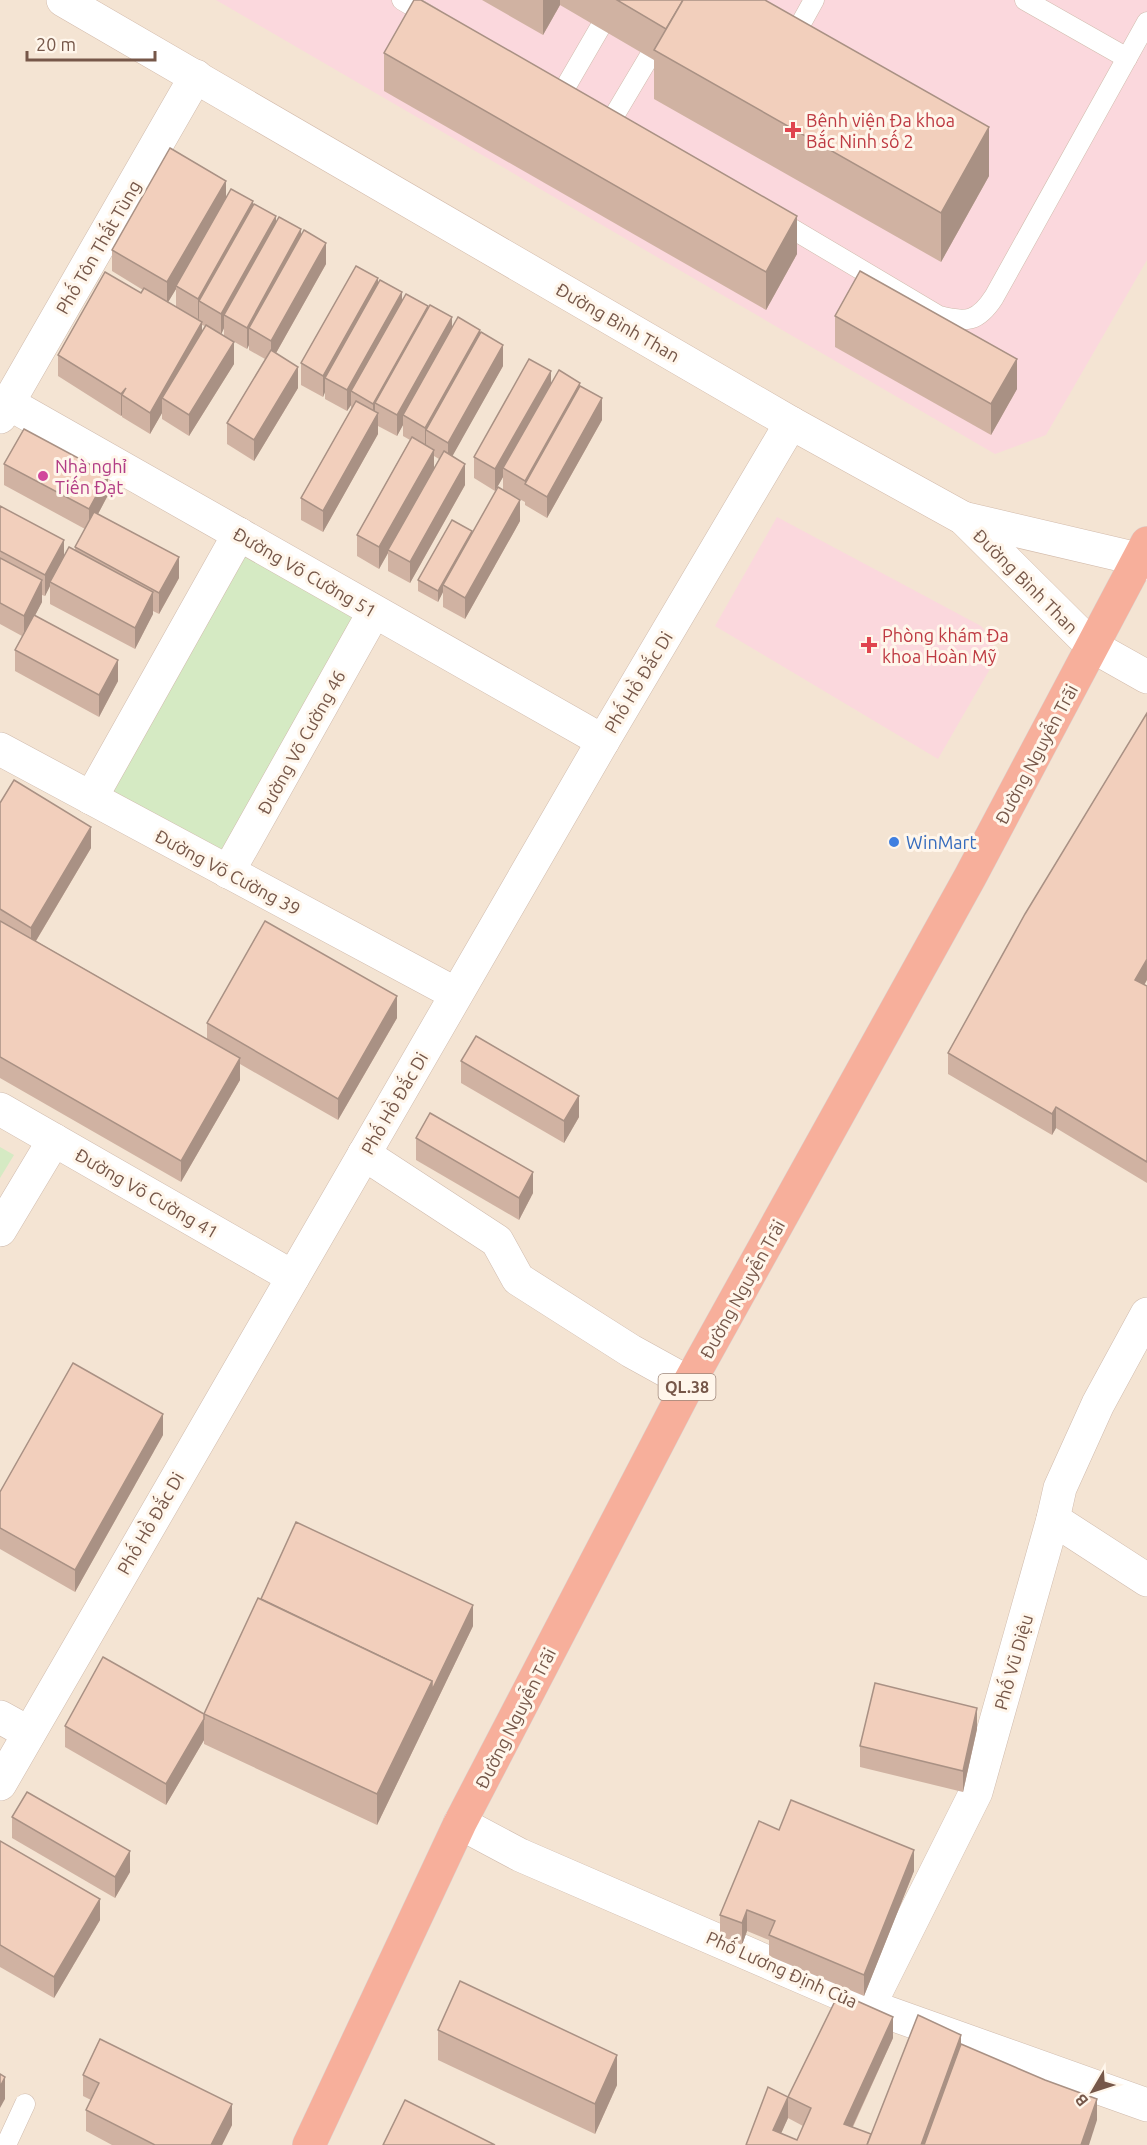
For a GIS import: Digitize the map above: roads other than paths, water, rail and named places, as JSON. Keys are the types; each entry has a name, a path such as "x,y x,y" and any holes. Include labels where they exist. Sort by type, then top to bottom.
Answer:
{"highway":[{"name":"Đường Nguyễn Trãi","path":"309,2145 460,1824 689,1383 970,878 1092,646 1144,555"}],"street":[{"name":"Đường Bình Than","path":"63,0 791,423 963,518 1092,646 1147,677"},
{"name":"Phố Tôn Thất Tùng","path":"4,410 196,76"},
{"name":"Đường Võ Cường 51","path":"4,410 239,534 603,741"},
{"name":"Phố Hồ Đắc Di","path":"0,1784 603,741 791,423"},
{"path":"963,518 1144,555"},
{"path":"91,798 239,534"},
{"name":"Đường Võ Cường 46","path":"228,872 374,612"},
{"name":"Đường Võ Cường 39","path":"0,749 456,994"},
{"name":"Đường Võ Cường 41","path":"0,1109 293,1277"},
{"path":"0,1230 54,1140"},
{"path":"364,1154 497,1241 518,1280 631,1351 689,1383"},
{"name":"Phố Vũ Diệu","path":"869,2007 976,1792 1060,1488 1098,1404 1147,1314"},
{"path":"1053,1519 1147,1580"},
{"path":"0,1717 29,1733"},
{"name":"Phố Lương Định Của","path":"460,1824 520,1855 869,2007 1147,2105"}],"lane":[{"path":"402,0 452,29"},
{"path":"562,93 616,0"},
{"path":"611,121 683,0"},
{"path":"794,36 814,0"},
{"path":"1025,0 1127,58"},
{"path":"755,206 939,316 958,321 973,319 986,309 994,297 1147,22"},
{"path":"542,81 632,133"},
{"path":"6,2145 25,2104"}],"place":[{"name":"Bệnh viện Đa khoa Bắc Ninh số 2","path":"793,130"},
{"name":"Nhà nghỉ Tiến Đạt","path":"43,476"},
{"name":"Phòng khám Đa khoa Hoàn Mỹ","path":"869,645"},
{"name":"WinMart","path":"894,842"}]}
